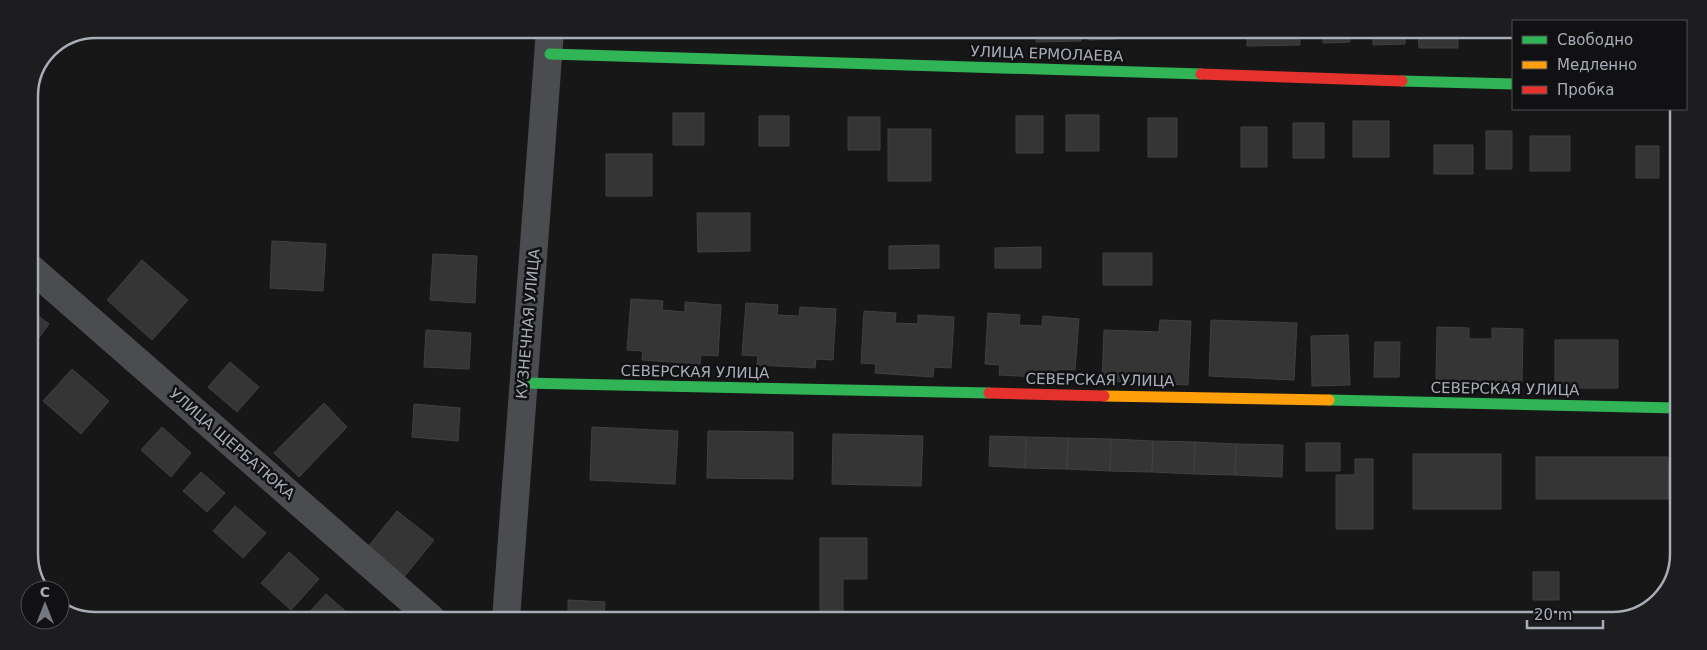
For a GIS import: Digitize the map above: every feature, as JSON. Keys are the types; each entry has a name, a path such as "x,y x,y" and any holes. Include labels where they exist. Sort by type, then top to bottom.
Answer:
{"street":[{"name":"УЛИЦА ЕРМОЛАЕВА","path":"550,42 1512,84"},
{"name":"КУЗНЕЧНАЯ УЛИЦА","path":"507,612 550,42"},
{"name":"УЛИЦА ЩЕРБАТЮКА","path":"38,274 425,612"},
{"name":"СЕВЕРСКАЯ УЛИЦА","path":"523,383 1670,408"}],"building":[{"path":"1036,38 1081,38 1081,41 1036,42"},
{"path":"1089,38 1117,39 1089,40"},
{"path":"1247,38 1300,38 1300,45 1247,46"},
{"path":"1323,38 1350,38 1350,42 1323,43"},
{"path":"1373,38 1405,38 1405,44 1373,45"},
{"path":"1418,38 1458,38 1458,48 1419,48"},
{"path":"673,113 704,113 704,145 673,145"},
{"path":"1066,115 1099,115 1099,151 1066,151"},
{"path":"759,116 789,116 789,146 759,146"},
{"path":"1016,116 1043,116 1043,153 1016,153"},
{"path":"848,117 880,117 880,150 848,150"},
{"path":"1148,118 1177,118 1177,157 1148,157"},
{"path":"1353,121 1389,121 1389,157 1353,157"},
{"path":"1293,123 1324,123 1324,158 1293,158"},
{"path":"1241,127 1267,127 1267,167 1241,167"},
{"path":"888,129 931,129 931,181 888,181"},
{"path":"1486,131 1512,131 1512,169 1486,169"},
{"path":"1530,136 1570,136 1570,171 1530,171"},
{"path":"1434,145 1473,145 1473,174 1434,174"},
{"path":"1636,146 1659,146 1659,178 1636,178"},
{"path":"606,154 652,154 652,196 606,196"},
{"path":"697,213 750,213 750,251 698,252"},
{"path":"272,241 326,244 323,291 270,288"},
{"path":"939,245 939,268 889,269 889,246"},
{"path":"1041,247 1041,268 995,268 995,248"},
{"path":"1103,253 1152,253 1152,285 1103,285"},
{"path":"433,254 477,256 475,303 430,300"},
{"path":"142,260 188,300 152,340 107,300"},
{"path":"631,299 663,301 662,310 685,312 685,302 721,305 718,356 701,355 700,364 642,360 643,351 627,350"},
{"path":"746,303 778,305 777,315 799,316 800,307 836,309 833,360 816,359 815,368 757,365 758,356 742,355"},
{"path":"864,311 896,313 895,323 918,324 918,315 954,317 951,368 934,367 933,377 875,373 876,364 861,363"},
{"path":"988,313 1020,315 1019,325 1042,326 1043,316 1079,319 1075,370 1058,369 1058,378 999,375 1000,365 985,364"},
{"path":"38,316 49,324 38,339"},
{"path":"1160,320 1191,321 1188,385 1102,381 1104,330 1159,332"},
{"path":"1211,320 1297,323 1294,380 1209,376"},
{"path":"1437,327 1469,328 1469,339 1492,339 1492,328 1523,329 1522,382 1436,380"},
{"path":"426,330 471,333 469,369 424,367"},
{"path":"1348,335 1350,385 1312,386 1311,336"},
{"path":"1555,340 1618,340 1618,388 1555,388"},
{"path":"1375,342 1400,342 1399,377 1374,377"},
{"path":"230,362 259,387 237,412 208,387"},
{"path":"72,369 109,401 81,434 43,401"},
{"path":"324,403 347,427 299,477 274,453"},
{"path":"414,404 460,408 458,441 412,437"},
{"path":"162,427 191,453 171,477 141,450"},
{"path":"592,427 678,431 675,484 590,480"},
{"path":"708,431 793,432 793,479 707,478"},
{"path":"833,434 923,436 921,486 832,484"},
{"path":"990,436 1026,437 1025,468 989,466"},
{"path":"1026,437 1068,438 1067,469 1025,468"},
{"path":"1068,438 1111,439 1110,471 1067,469"},
{"path":"1111,439 1153,441 1152,472 1110,471"},
{"path":"1153,441 1195,442 1194,474 1152,472"},
{"path":"1195,442 1236,444 1235,475 1194,474"},
{"path":"1306,443 1340,443 1340,471 1306,471"},
{"path":"1236,444 1283,445 1282,477 1235,475"},
{"path":"1413,454 1501,454 1501,509 1413,509"},
{"path":"1536,457 1668,457 1669,499 1536,499"},
{"path":"1355,459 1373,459 1373,529 1336,529 1336,475 1355,475"},
{"path":"201,472 225,493 207,512 183,491"},
{"path":"235,506 266,533 243,558 213,531"},
{"path":"397,511 434,540 404,577 367,548"},
{"path":"820,538 867,538 867,579 843,579 843,612 820,612"},
{"path":"289,552 319,579 291,610 261,583"},
{"path":"1533,572 1559,572 1559,600 1533,600"},
{"path":"326,594 346,612 310,612"},
{"path":"568,600 605,602 604,612 568,612"}],"traffic: fast":[{"path":"550,54 1201,74"},
{"path":"1402,81 1512,84"},
{"path":"523,383 989,393"},
{"path":"1329,400 1670,408"}],"traffic: slow":[{"path":"1104,396 1329,400"}],"traffic: jam":[{"path":"1201,74 1402,81"},
{"path":"989,393 1104,396"}]}
